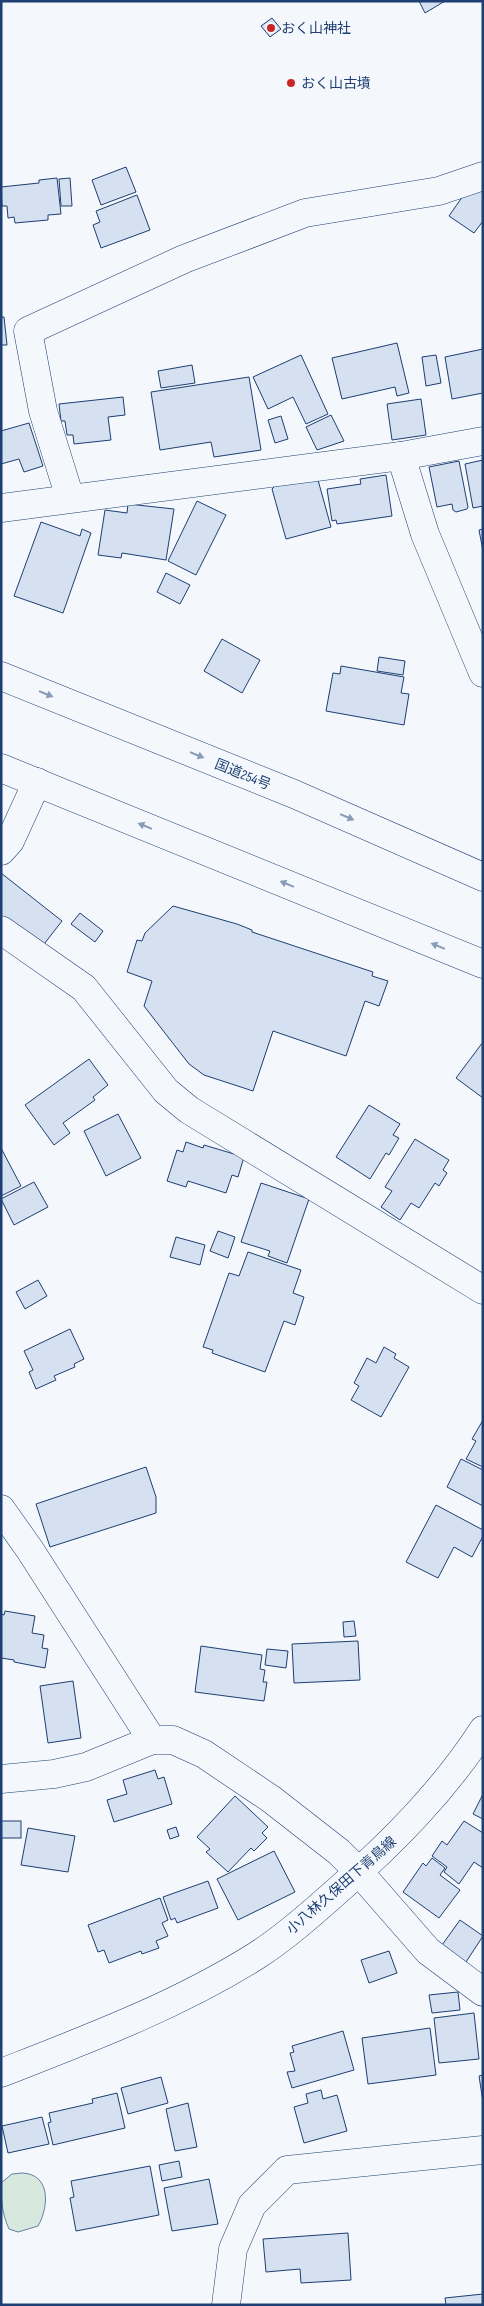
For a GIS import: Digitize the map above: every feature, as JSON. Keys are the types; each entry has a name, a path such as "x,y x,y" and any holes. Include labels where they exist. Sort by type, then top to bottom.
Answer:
{"main road":[{"path":"70,498 43,411 28,331 184,259 305,213 439,191 483,176"},
{"path":"1,508 401,456 483,441"},
{"path":"401,456 425,534 483,673"},
{"name":"国道254号","path":"1,676 303,798 483,877"},
{"path":"1,768 483,964"},
{"path":"1,851 10,840 36,782"},
{"path":"1,930 84,988 166,1091 189,1110 483,1290"},
{"path":"1,1508 152,1740"},
{"name":"小八林久保田下青鳥線","path":"1,2073 98,2036 180,1998 256,1956 304,1921 394,1839 464,1759 483,1730"},
{"path":"1,1779 54,1774 86,1767 152,1740 173,1740 204,1754 271,1799 339,1852 360,1872 428,1951 483,1992"},
{"path":"226,2305 233,2249 252,2205 287,2170 483,2150"}],"shaded area":[{"path":"22,2173 38,2179 43,2185 45,2201 42,2218 38,2226 18,2232 9,2229 5,2218 2,2206 1,2183 12,2174"}],"building":[{"path":"419,1 445,1 425,13"},
{"name":"おく山神社","path":"272,18 281,29 270,37 261,26"},
{"path":"126,167 136,192 101,205 92,180"},
{"path":"57,178 61,214 48,215 48,220 15,223 14,217 8,218 7,206 2,206 1,187 39,183 39,180"},
{"path":"70,178 72,206 61,206 59,179"},
{"path":"483,189 483,221 474,233 449,216 465,193"},
{"path":"137,195 150,230 101,248 93,225 100,222 96,211"},
{"path":"1,317 4,317 7,345 1,345"},
{"path":"397,343 409,393 397,396 395,387 342,399 332,358"},
{"path":"483,349 483,393 452,399 445,357"},
{"path":"301,355 328,414 306,424 293,397 268,409 253,377"},
{"path":"436,355 441,383 426,386 422,357"},
{"path":"192,365 195,383 161,388 158,371"},
{"path":"249,377 261,450 214,457 211,442 160,450 151,392"},
{"path":"123,397 125,415 108,417 111,440 74,444 73,435 67,435 65,421 61,421 59,404"},
{"path":"421,399 426,435 392,440 387,404"},
{"path":"331,415 344,441 317,450 306,427"},
{"path":"281,416 288,439 275,443 268,420"},
{"path":"29,423 43,466 24,472 19,459 1,464 1,431"},
{"path":"483,460 483,506 473,508 465,464"},
{"path":"459,461 468,507 456,512 453,510 452,504 437,507 429,467"},
{"path":"386,475 392,516 337,524 336,520 332,521 327,489 361,484 360,479"},
{"path":"318,480 331,527 286,539 272,489 275,486"},
{"path":"197,501 226,515 196,575 168,561"},
{"path":"128,504 174,509 166,560 122,553 121,558 98,555 105,510 127,513"},
{"path":"41,522 80,536 82,529 91,533 63,613 14,596"},
{"path":"483,529 483,551 479,530"},
{"path":"166,573 190,585 180,604 157,592"},
{"path":"222,639 260,660 242,693 204,671"},
{"path":"379,657 405,661 403,675 377,671"},
{"path":"341,666 404,677 401,693 409,694 404,725 326,711 333,673 340,674"},
{"path":"1,873 62,921 41,948 1,916"},
{"path":"173,906 237,924 252,930 252,932 373,972 372,976 388,981 379,1006 365,1001 346,1056 273,1031 253,1091 204,1075 189,1064 144,1006 152,981 127,972 137,940 142,941 145,933"},
{"path":"80,913 103,931 95,942 71,924"},
{"path":"483,1042 483,1098 456,1078"},
{"path":"89,1059 108,1085 93,1097 95,1100 63,1123 70,1133 54,1145 25,1105"},
{"path":"369,1105 400,1124 393,1135 399,1138 389,1155 386,1153 370,1179 336,1157"},
{"path":"118,1114 141,1158 106,1176 84,1131"},
{"path":"415,1139 449,1160 443,1170 447,1173 439,1186 435,1183 419,1208 411,1203 400,1220 381,1207 392,1191 385,1187"},
{"path":"186,1142 203,1148 204,1145 244,1157 238,1177 232,1175 226,1193 188,1181 186,1187 167,1181 177,1150 183,1152"},
{"path":"1,1148 21,1186 1,1196"},
{"path":"34,1182 48,1207 14,1225 1,1199"},
{"path":"261,1183 309,1199 287,1263 268,1256 270,1251 241,1242"},
{"path":"218,1231 235,1237 228,1258 210,1251"},
{"path":"176,1237 205,1245 200,1265 170,1257"},
{"path":"248,1252 301,1270 293,1293 304,1297 295,1325 284,1321 265,1372 212,1353 213,1350 203,1347 229,1273 239,1276"},
{"path":"38,1280 47,1296 25,1309 16,1292"},
{"path":"70,1329 84,1359 74,1364 75,1367 54,1376 56,1380 36,1389 29,1372 33,1370 24,1351"},
{"path":"384,1347 396,1354 394,1358 409,1367 381,1417 351,1400 359,1386 354,1383 367,1358 376,1363"},
{"path":"483,1420 483,1467 466,1459 476,1441 472,1439"},
{"path":"461,1459 483,1470 483,1506 447,1487"},
{"path":"146,1467 156,1497 156,1513 50,1547 36,1504"},
{"path":"436,1505 483,1530 483,1536 472,1557 454,1547 438,1578 406,1562"},
{"path":"5,1611 35,1616 32,1633 44,1635 42,1648 48,1649 45,1668 1,1658 1,1614 4,1615"},
{"path":"354,1621 356,1636 344,1637 343,1622"},
{"path":"358,1641 360,1680 294,1683 292,1644"},
{"path":"201,1646 262,1655 260,1669 265,1670 263,1682 267,1682 264,1701 195,1692"},
{"path":"267,1649 288,1651 286,1668 265,1665"},
{"path":"73,1681 81,1738 48,1743 40,1686"},
{"path":"155,1770 158,1779 164,1777 172,1804 114,1822 107,1800 127,1794 123,1780"},
{"path":"483,1794 483,1819 473,1814"},
{"path":"235,1796 268,1827 262,1833 267,1838 254,1851 251,1848 228,1872 206,1852 210,1849 197,1837"},
{"path":"1,1821 21,1821 21,1838 1,1838"},
{"path":"464,1821 483,1833 483,1868 474,1862 459,1884 444,1872 447,1867 432,1856 442,1841 447,1845"},
{"path":"176,1827 179,1836 170,1839 167,1830"},
{"path":"28,1828 75,1836 68,1872 21,1865"},
{"path":"274,1851 295,1892 238,1920 217,1879"},
{"path":"432,1858 445,1868 440,1875 460,1890 439,1918 403,1892 423,1863 426,1866"},
{"path":"208,1881 218,1908 177,1923 175,1918 171,1920 163,1897"},
{"path":"160,1898 168,1920 162,1923 168,1936 156,1941 159,1948 142,1954 141,1951 109,1963 104,1950 98,1952 88,1925"},
{"path":"460,1920 483,1936 466,1962 442,1945"},
{"path":"389,1951 397,1973 369,1983 361,1960"},
{"path":"458,1992 460,2010 432,2013 429,1995"},
{"path":"474,2013 479,2059 439,2063 434,2018"},
{"path":"430,2028 436,2075 368,2084 362,2038"},
{"path":"343,2031 354,2070 292,2088 287,2072 295,2071 290,2053 294,2052 292,2046"},
{"path":"483,2075 483,2102 479,2076"},
{"path":"161,2077 168,2103 128,2114 121,2088"},
{"path":"321,2090 323,2099 337,2095 347,2131 304,2143 294,2107 308,2103 306,2094"},
{"path":"117,2093 125,2128 53,2145 48,2123 51,2122 49,2113 93,2103 92,2099"},
{"path":"188,2103 197,2147 175,2151 166,2109"},
{"path":"42,2117 49,2144 8,2153 2,2126"},
{"path":"179,2161 182,2177 162,2181 159,2165"},
{"path":"150,2166 159,2215 76,2231 70,2198 74,2197 71,2181"},
{"path":"209,2179 218,2224 172,2231 164,2188"},
{"path":"348,2233 351,2280 301,2283 300,2269 266,2272 263,2239"},
{"path":"483,2294 483,2305 446,2305 445,2298"}],"place":[{"name":"おく山神社","path":"271,28"},
{"name":"おく山古墳","path":"291,83"}]}
